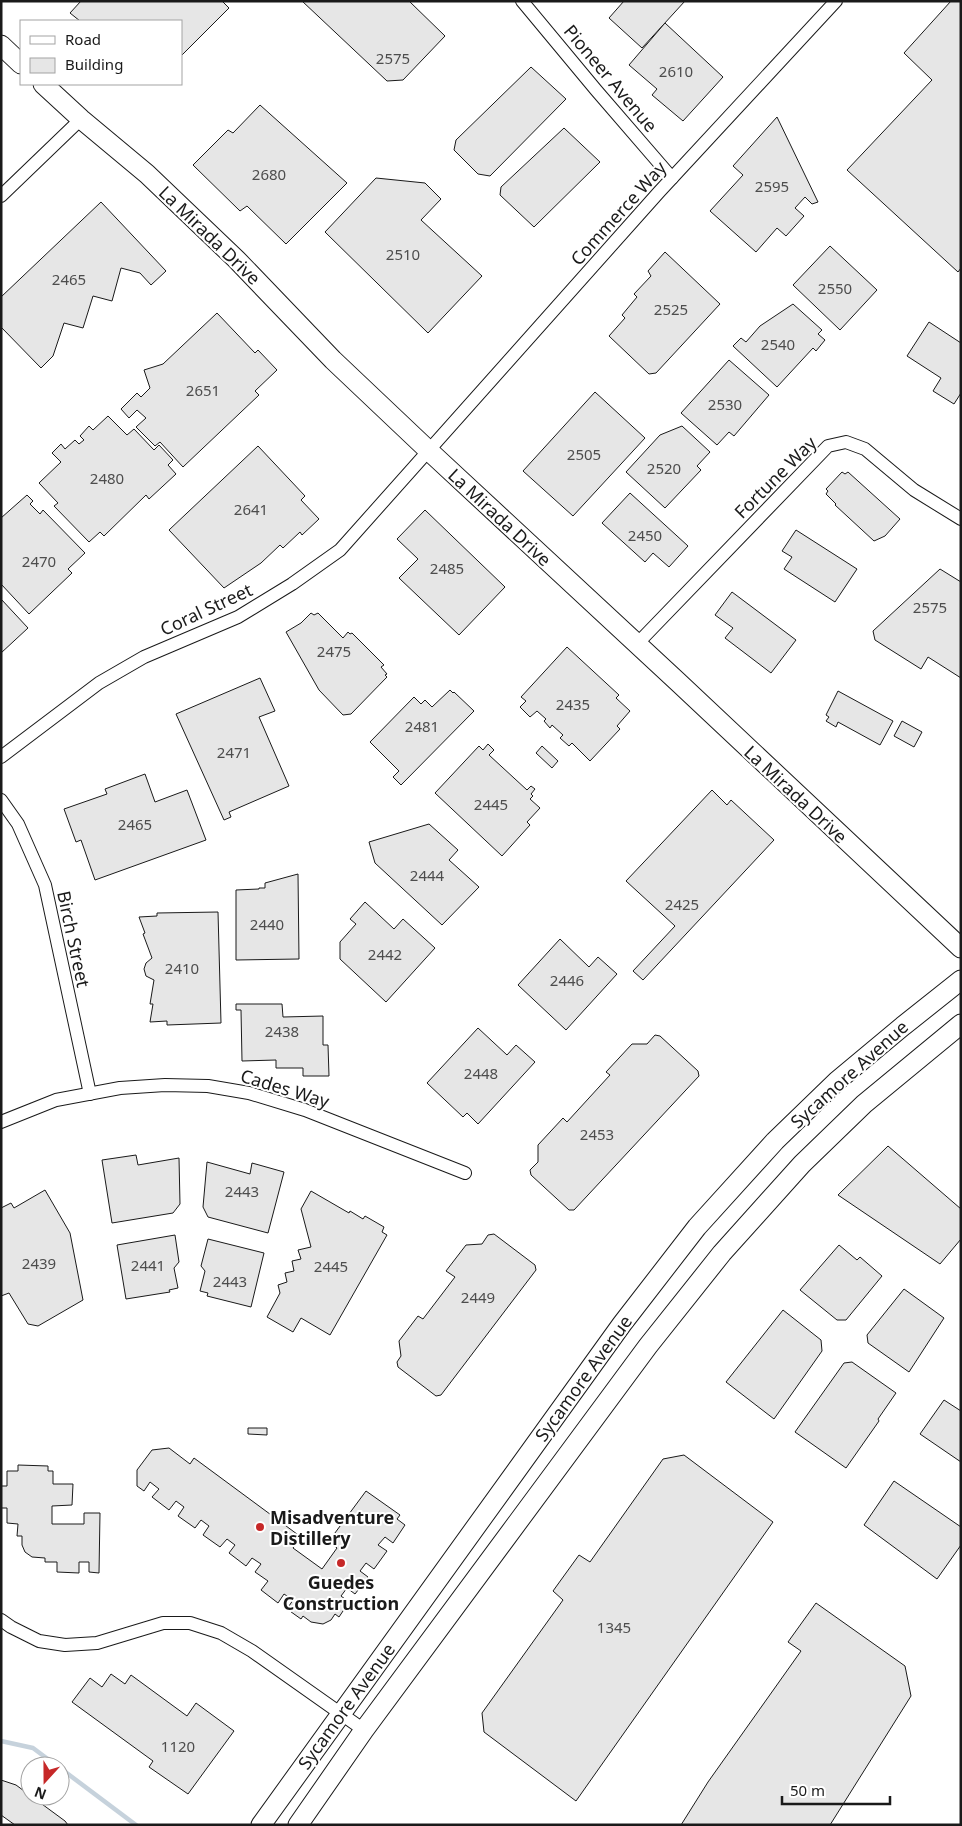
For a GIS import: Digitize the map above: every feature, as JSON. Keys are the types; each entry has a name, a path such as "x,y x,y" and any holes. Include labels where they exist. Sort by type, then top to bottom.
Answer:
{"main road":[{"path":"1,45 20,63"},
{"name":"La Mirada Drive","path":"44,85 81,119 154,180 236,259 333,360 961,948"},
{"name":"Sycamore Avenue","path":"262,1825 616,1332 697,1227 775,1141 837,1081 961,980"},
{"name":"Sycamore Avenue","path":"298,1825 364,1730 648,1346 722,1253 802,1164 858,1111 961,1024"}],"street":[{"name":"Pioneer Avenue","path":"522,1 672,178"},
{"name":"Commerce Way","path":"428,450 672,178 836,1"},
{"path":"1,196 81,119"},
{"name":"Fortune Way","path":"637,644 828,446 846,442 865,449 914,490 961,519"},
{"name":"Coral Street","path":"1,757 99,683 144,657 238,618 292,584 333,555 346,543 428,450"},
{"name":"Birch Street","path":"1,800 18,824 45,885 90,1094"},
{"name":"Cades Way","path":"1,1122 56,1100 120,1088 166,1085 208,1086 250,1093 305,1110 465,1173"},
{"path":"1,1620 39,1641 65,1645 97,1643 163,1624 190,1623 221,1633 252,1651 364,1730"}],"building":[{"path":"81,1 222,1 229,8 182,55 182,20 79,20 70,13"},
{"path":"302,1 409,1 445,36 403,80 387,81"},
{"path":"624,1 685,1 642,48 609,18"},
{"path":"951,1 961,1 961,268 958,272 847,170 932,80 904,53"},
{"path":"665,23 723,77 683,121 652,95 657,89 629,65"},
{"path":"531,67 566,99 490,176 478,174 454,150 456,140"},
{"path":"260,105 347,183 286,244 247,206 240,211 193,165 228,130 233,133"},
{"path":"777,117 818,202 812,204 805,197 795,208 804,216 786,236 777,228 756,252 710,211 743,175 733,166"},
{"path":"564,128 600,162 534,227 500,195 501,187"},
{"path":"376,178 425,183 441,199 421,220 482,276 428,333 325,232"},
{"path":"101,202 166,271 151,285 140,273 121,268 112,301 93,296 83,328 64,323 53,356 41,368 1,327 1,297"},
{"path":"830,246 877,290 840,330 793,285"},
{"path":"665,252 720,304 656,373 649,374 609,336 625,318 622,315 637,297 634,294 651,276 648,271"},
{"path":"793,304 822,330 818,334 825,340 816,351 813,348 777,387 733,346 741,338 746,342 760,326"},
{"path":"217,313 255,353 258,350 277,370 255,391 259,395 183,467 160,442 155,446 136,427 146,418 137,410 129,418 121,409 137,393 141,397 150,388 144,370 163,364"},
{"path":"929,322 961,343 961,393 954,404 933,391 941,378 907,356"},
{"path":"729,360 769,395 734,436 729,432 717,445 681,413"},
{"path":"595,392 645,438 573,516 523,471"},
{"path":"108,416 127,435 134,429 154,450 159,445 173,460 168,465 176,474 149,499 146,495 104,536 100,532 89,542 54,506 58,503 39,483 61,462 52,453 61,444 65,449 75,440 79,444 84,440 80,436 89,426 93,430"},
{"path":"682,426 710,452 697,466 701,470 665,508 626,472 660,435"},
{"path":"258,446 305,496 301,500 319,519 302,535 300,532 283,548 280,545 261,563 224,588 169,530"},
{"path":"842,472 845,474 848,472 900,519 885,536 874,541 835,505 826,494 828,491 826,489"},
{"path":"630,493 688,546 669,567 653,553 645,562 602,523"},
{"path":"27,495 33,501 30,504 40,514 43,510 85,553 68,569 72,573 29,614 1,584 1,518"},
{"path":"425,510 505,587 459,635 399,578 418,559 397,539"},
{"path":"796,530 857,569 835,602 784,569 792,557 782,551"},
{"path":"940,569 961,582 961,678 928,657 921,669 875,640 873,631"},
{"path":"732,592 796,640 771,673 725,638 733,628 715,615"},
{"path":"1,599 28,628 1,653"},
{"path":"311,613 314,615 318,613 343,638 348,632 352,633 384,665 381,667 387,674 385,675 387,677 351,714 343,715 319,690 286,632 301,623"},
{"path":"567,647 619,695 616,698 630,711 617,726 620,729 590,761 572,743 569,746 560,738 563,735 552,725 550,728 544,721 546,719 537,711 530,717 520,707 526,701 521,697"},
{"path":"260,678 275,711 259,717 289,786 229,812 231,817 224,820 176,714"},
{"path":"450,690 474,711 401,785 393,777 399,771 370,742 414,697 421,704 425,700 432,707"},
{"path":"838,691 893,721 880,745 838,722 836,727 826,721 829,717 826,715"},
{"path":"902,721 922,732 914,747 894,736"},
{"path":"488,744 494,750 489,755 527,790 531,786 535,789 530,799 540,808 527,822 530,825 502,856 435,793 479,746 483,750"},
{"path":"542,746 558,761 552,768 536,753"},
{"path":"145,774 155,802 187,790 206,840 95,880 81,840 76,842 64,809 107,794 105,789"},
{"path":"712,790 727,805 731,800 774,840 643,980 633,971 675,926 626,881"},
{"path":"429,824 458,850 449,860 479,887 442,925 375,863 369,842"},
{"path":"298,874 299,959 236,960 236,890 265,888 265,883"},
{"path":"365,902 394,929 403,919 435,948 386,1002 340,959 340,942 356,924 350,919"},
{"path":"218,912 221,1023 167,1025 167,1021 150,1022 153,1004 150,1004 154,980 146,976 144,969 146,963 152,958 139,917 157,916 157,913"},
{"path":"560,939 589,967 598,957 617,974 566,1030 518,985"},
{"path":"236,1004 282,1004 283,1017 323,1016 323,1045 328,1045 329,1076 303,1076 303,1068 276,1068 276,1060 242,1061 241,1010 236,1010"},
{"path":"478,1028 507,1055 516,1045 535,1062 478,1124 467,1113 463,1117 427,1083"},
{"path":"655,1035 660,1036 698,1071 699,1076 574,1210 569,1210 531,1175 530,1170 538,1162 538,1145 563,1118 567,1122 610,1075 606,1072 632,1044 647,1044"},
{"path":"888,1146 961,1209 961,1239 940,1264 838,1195"},
{"path":"136,1155 138,1165 179,1158 180,1204 173,1213 112,1223 102,1160"},
{"path":"207,1162 250,1174 252,1163 284,1172 268,1233 208,1217 203,1207"},
{"path":"45,1190 70,1233 83,1300 38,1326 28,1324 9,1293 1,1296 1,1208 11,1203 14,1208"},
{"path":"311,1191 349,1213 350,1211 363,1219 365,1216 384,1227 382,1232 387,1235 330,1335 301,1318 293,1332 267,1317 280,1293 278,1285 287,1282 285,1273 294,1271 292,1261 301,1259 298,1250 311,1247 301,1209"},
{"path":"494,1234 535,1265 536,1270 441,1395 436,1396 398,1367 397,1362 401,1356 399,1341 418,1316 423,1319 455,1277 446,1271 466,1245 482,1244 488,1235"},
{"path":"175,1235 179,1262 174,1268 178,1288 169,1290 170,1292 126,1299 117,1245"},
{"path":"208,1239 264,1253 251,1307 207,1296 208,1293 200,1291 205,1271 201,1266"},
{"path":"839,1245 857,1260 860,1257 882,1276 846,1320 837,1320 800,1290"},
{"path":"904,1289 944,1318 909,1372 868,1343 867,1335"},
{"path":"783,1310 821,1340 822,1351 774,1419 726,1382"},
{"path":"852,1362 896,1393 846,1468 795,1432 844,1363"},
{"path":"944,1400 961,1411 961,1462 920,1434"},
{"path":"248,1428 267,1428 267,1435 248,1434"},
{"path":"169,1448 190,1464 194,1458 301,1537 293,1548 322,1569 337,1548 329,1541 366,1491 400,1515 397,1519 405,1525 393,1543 385,1537 378,1545 387,1551 374,1569 366,1563 360,1571 368,1577 355,1594 347,1588 341,1596 349,1602 339,1617 335,1614 331,1620 323,1624 311,1622 303,1616 301,1619 287,1609 293,1600 284,1594 278,1603 261,1590 268,1581 255,1572 261,1564 252,1558 246,1566 229,1553 235,1545 227,1539 220,1547 203,1535 209,1526 201,1520 195,1528 178,1516 184,1507 176,1501 169,1510 152,1497 159,1489 150,1482 144,1491 137,1486 137,1470 152,1450"},
{"path":"684,1455 773,1522 576,1801 484,1732 482,1713 563,1600 553,1591 579,1555 590,1562 663,1459"},
{"path":"18,1465 48,1466 48,1471 53,1471 53,1484 73,1484 72,1505 52,1506 52,1524 84,1524 84,1513 100,1513 99,1573 89,1572 89,1562 79,1562 79,1573 57,1572 57,1562 45,1562 45,1558 32,1557 25,1552 22,1545 22,1536 17,1536 18,1524 7,1523 7,1508 1,1508 1,1486 7,1486 7,1471 18,1471"},
{"path":"894,1481 961,1527 961,1545 937,1579 864,1525"},
{"path":"816,1603 905,1666 911,1696 830,1825 681,1825 708,1782 801,1651 788,1642"},
{"path":"111,1674 125,1684 131,1675 187,1716 196,1703 234,1731 188,1794 149,1767 153,1761 72,1702 90,1678 102,1687"},
{"path":"1,1780 20,1788 20,1806 45,1806 68,1825 15,1825 1,1815"}],"waterway":[{"path":"1,1741 33,1748 44,1756"},
{"path":"70,1776 136,1825"}],"place":[{"name":"Misadventure Distillery","path":"260,1527"},
{"name":"Guedes Construction","path":"341,1563"}]}
